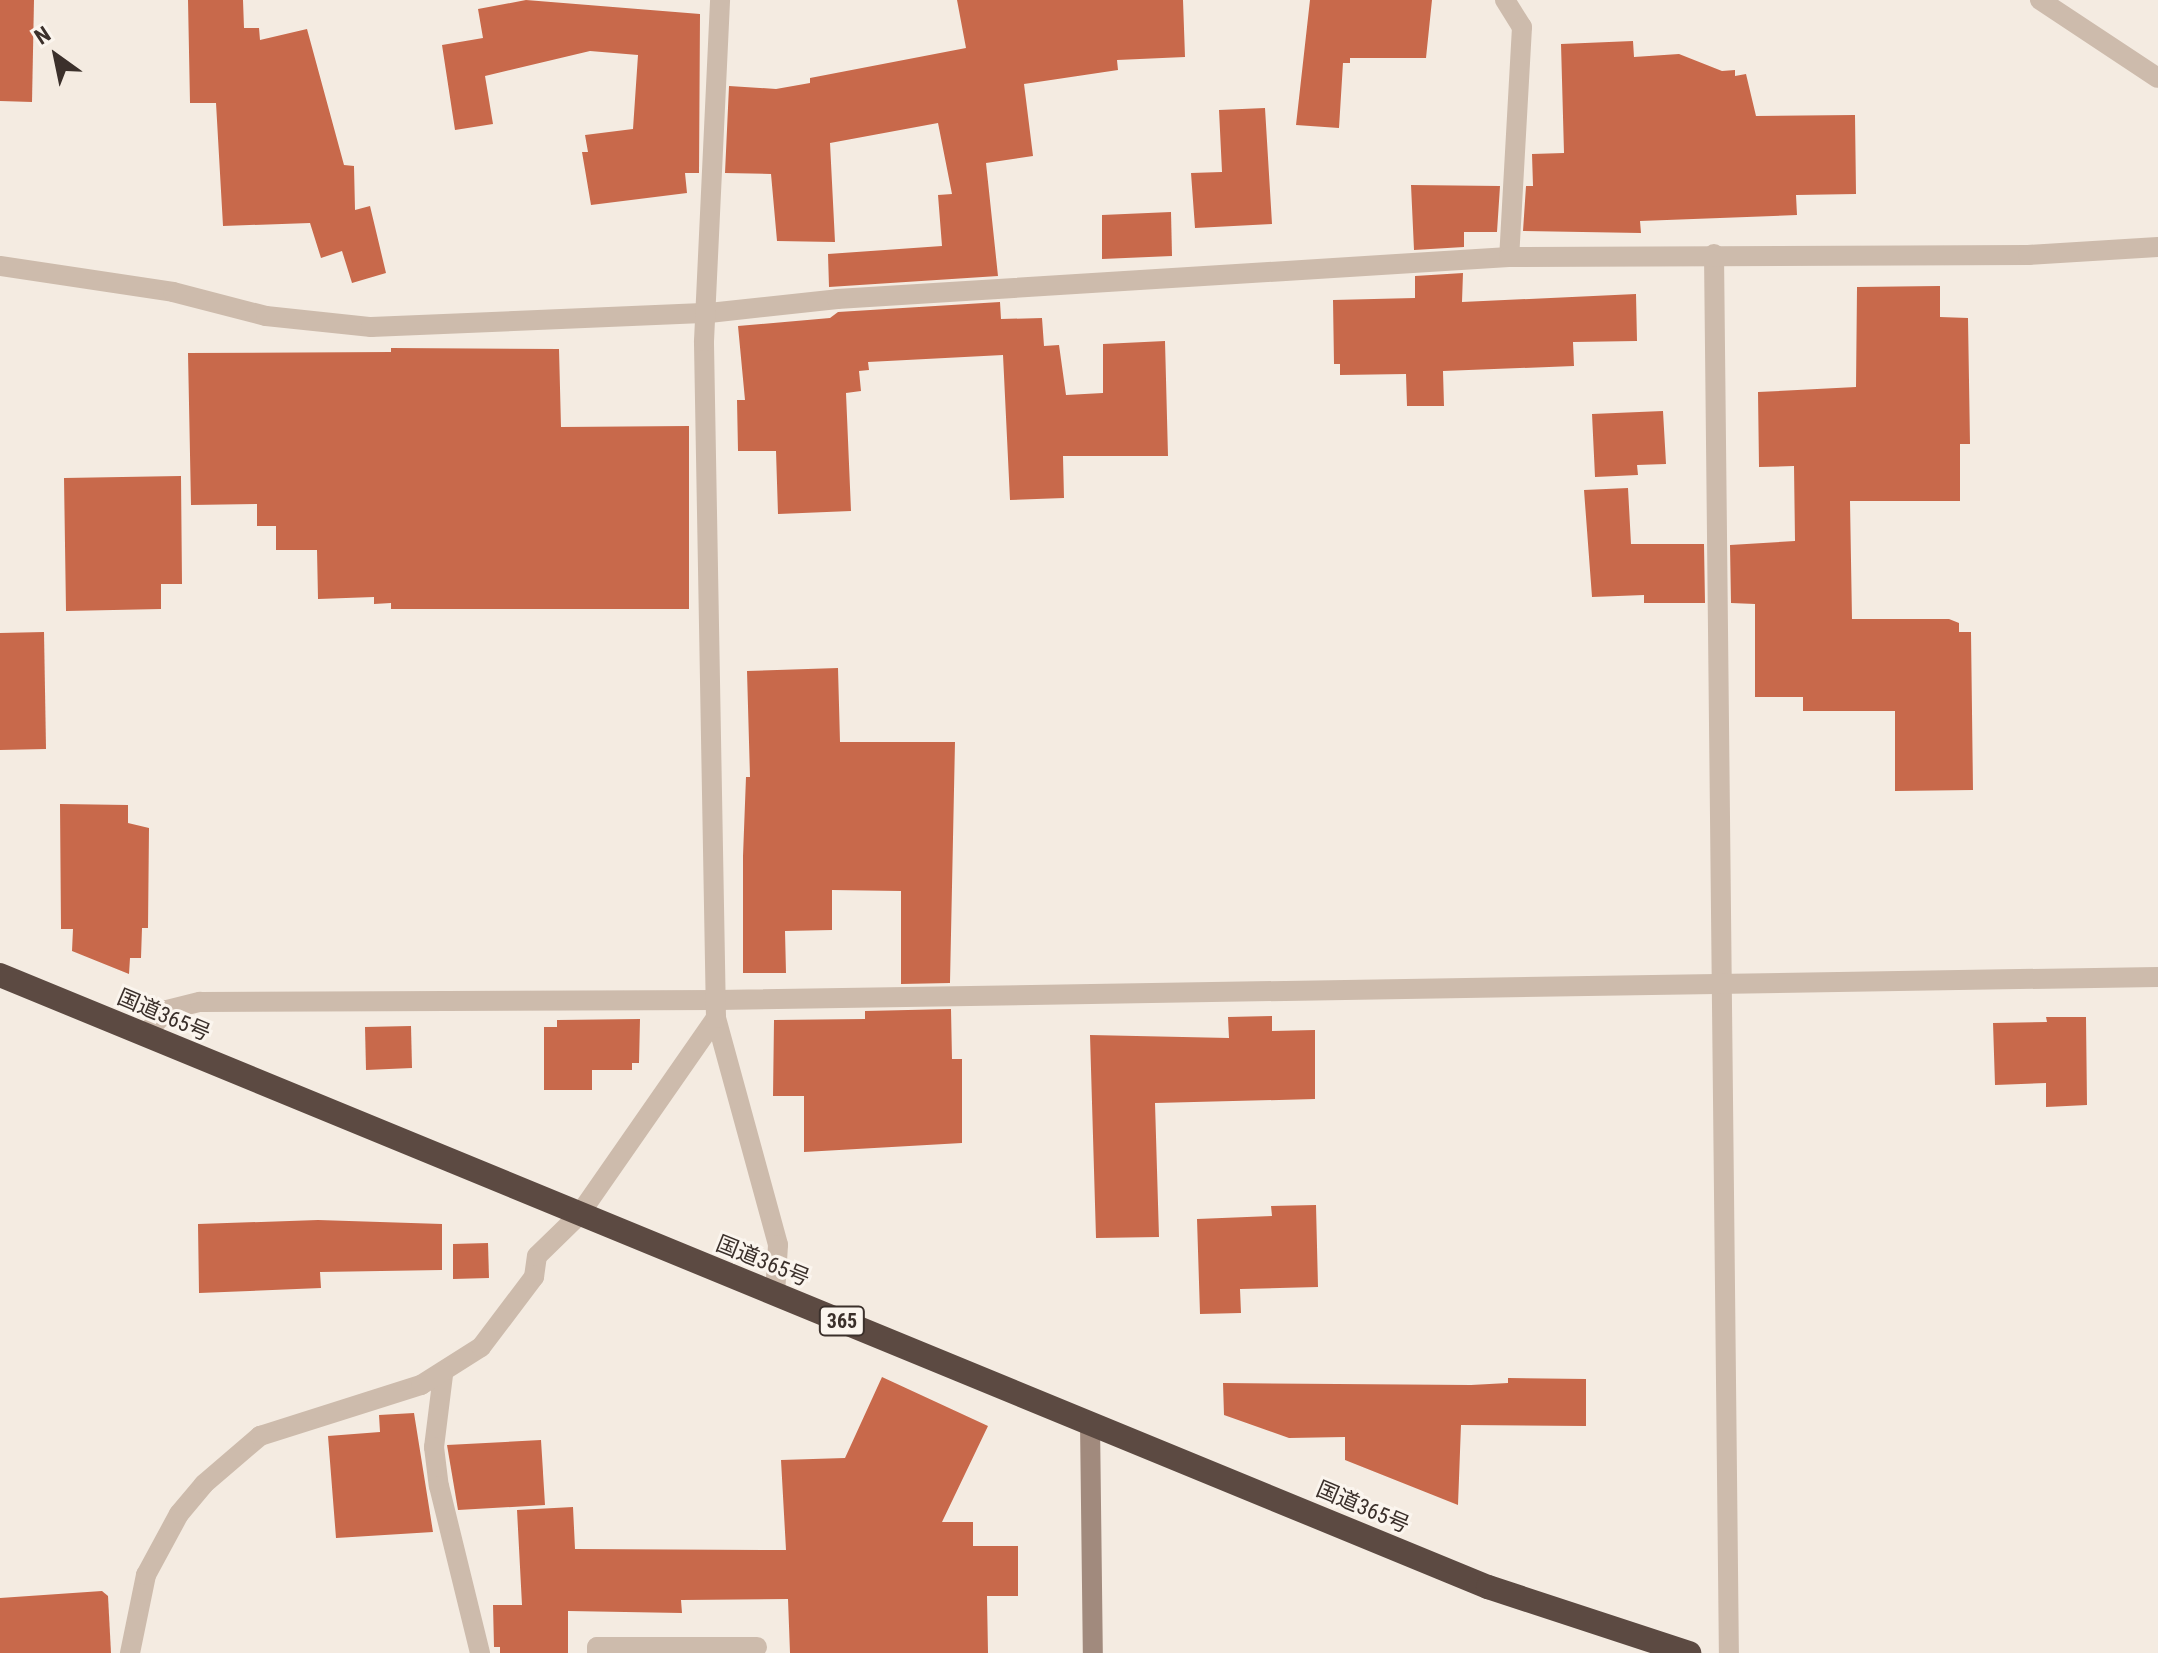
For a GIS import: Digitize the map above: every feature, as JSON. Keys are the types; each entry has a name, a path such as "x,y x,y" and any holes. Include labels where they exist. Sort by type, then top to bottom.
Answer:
{"highway":[{"name":"国道365号","path":"0,975 1488,1587 1689,1653"}],"street":[{"path":"720,0 709,313 704,341 717,1009 778,1245 775,1294"},
{"path":"1505,0 1522,27 1509,257"},
{"path":"2040,0 2158,78"},
{"path":"0,266 173,292 315,324 371,327 709,313 868,297 1509,257 2028,255 2158,247"},
{"path":"1714,254 1729,1653"},
{"path":"145,1035 167,1010 200,1002 717,1009 1724,981 2158,977"},
{"path":"130,1653 138,1601 161,1542 204,1484 240,1449 260,1436 443,1375 481,1347 534,1277 537,1256 579,1215 717,1009"},
{"path":"443,1375 434,1447 439,1486 480,1653"},
{"path":"1090,1422 1093,1653"},
{"path":"597,1653 597,1647 757,1647"}],"building":[{"path":"0,0 34,0 32,102 0,101"},
{"path":"188,0 243,0 244,28 259,28 260,40 307,29 344,165 354,166 355,210 370,206 386,273 352,283 342,251 321,258 310,223 223,226 216,103 190,103"},
{"path":"526,0 700,14 699,173 685,173 687,193 591,205 582,152 588,152 585,135 633,129 638,55 590,51 485,76 493,124 455,130 442,45 483,38 478,9"},
{"path":"957,0 1183,0 1185,57 1117,60 1118,70 1024,84 1033,156 986,163 998,276 829,287 828,254 942,246 938,195 952,194 938,123 830,143 835,242 777,241 771,174 725,173 729,86 776,89 810,83 810,78 966,48"},
{"path":"1310,0 1432,0 1426,58 1350,58 1350,63 1343,63 1339,128 1296,125"},
{"path":"1633,41 1634,57 1679,54 1722,71 1735,70 1735,76 1746,74 1756,116 1855,115 1856,194 1796,195 1797,215 1640,221 1641,233 1523,231 1526,186 1533,186 1532,154 1564,153 1561,44"},
{"path":"1265,108 1272,224 1195,228 1191,173 1222,172 1219,110"},
{"path":"1411,185 1500,186 1497,232 1464,232 1464,247 1414,250"},
{"path":"1171,212 1172,256 1102,259 1102,215"},
{"path":"1463,273 1462,302 1636,294 1637,341 1573,342 1574,366 1443,371 1444,406 1407,406 1406,374 1340,375 1340,364 1334,364 1333,300 1415,298 1415,276"},
{"path":"1940,286 1940,317 1968,318 1970,444 1960,444 1960,501 1850,501 1852,619 1949,619 1959,623 1959,632 1971,632 1973,790 1895,791 1895,711 1803,711 1803,697 1755,697 1755,604 1731,603 1730,545 1795,541 1794,466 1759,467 1758,392 1856,387 1857,287"},
{"path":"1000,302 1001,319 1042,318 1044,346 1059,345 1066,395 1103,393 1103,344 1165,341 1168,456 1063,456 1064,498 1010,500 1003,355 868,362 869,370 859,371 861,391 846,393 851,511 778,514 776,451 738,451 737,400 745,400 738,326 830,318 838,312"},
{"path":"391,348 559,349 561,427 689,426 689,609 391,609 391,603 374,604 374,597 318,599 317,550 276,550 276,526 257,526 257,504 191,505 188,353 391,352"},
{"path":"1663,411 1666,464 1637,465 1638,475 1595,477 1592,414"},
{"path":"181,476 182,584 161,584 161,609 66,611 64,478"},
{"path":"1628,488 1631,544 1704,544 1705,603 1644,603 1644,595 1592,597 1584,490"},
{"path":"44,632 46,749 0,750 0,633"},
{"path":"838,668 840,742 955,742 950,983 901,984 901,891 832,890 832,930 785,931 786,973 743,973 743,856 746,777 750,777 747,671"},
{"path":"60,804 128,805 128,823 149,828 148,928 142,928 141,958 130,958 129,974 72,951 73,929 61,929"},
{"path":"951,1009 952,1059 962,1059 962,1143 804,1152 804,1096 773,1096 774,1020 865,1019 865,1011"},
{"path":"1272,1016 1272,1031 1315,1030 1315,1099 1155,1103 1159,1237 1096,1238 1090,1035 1229,1038 1228,1017"},
{"path":"2046,1017 2086,1017 2087,1105 2046,1107 2046,1083 1995,1085 1993,1023 2047,1022"},
{"path":"640,1019 639,1063 632,1063 632,1070 592,1070 592,1090 544,1090 544,1027 557,1027 557,1020"},
{"path":"411,1026 412,1068 366,1070 365,1027"},
{"path":"1316,1205 1318,1287 1240,1289 1241,1313 1200,1314 1197,1219 1272,1216 1271,1206"},
{"path":"318,1220 442,1224 442,1270 320,1272 321,1288 199,1293 198,1224"},
{"path":"488,1243 489,1278 453,1279 453,1244"},
{"path":"882,1377 988,1426 942,1522 973,1522 973,1546 1018,1546 1018,1596 987,1596 988,1653 790,1653 788,1599 681,1600 682,1613 568,1611 568,1653 500,1653 500,1647 494,1647 493,1605 522,1605 517,1510 573,1507 575,1549 786,1550 781,1460 845,1458"},
{"path":"1508,1378 1586,1379 1586,1426 1461,1425 1458,1505 1345,1460 1345,1437 1289,1438 1224,1415 1223,1383 1471,1385 1508,1383"},
{"path":"414,1413 433,1532 336,1538 328,1436 380,1432 379,1415"},
{"path":"541,1440 545,1505 458,1510 447,1445"},
{"path":"102,1591 108,1596 111,1653 0,1653 0,1598"}]}
